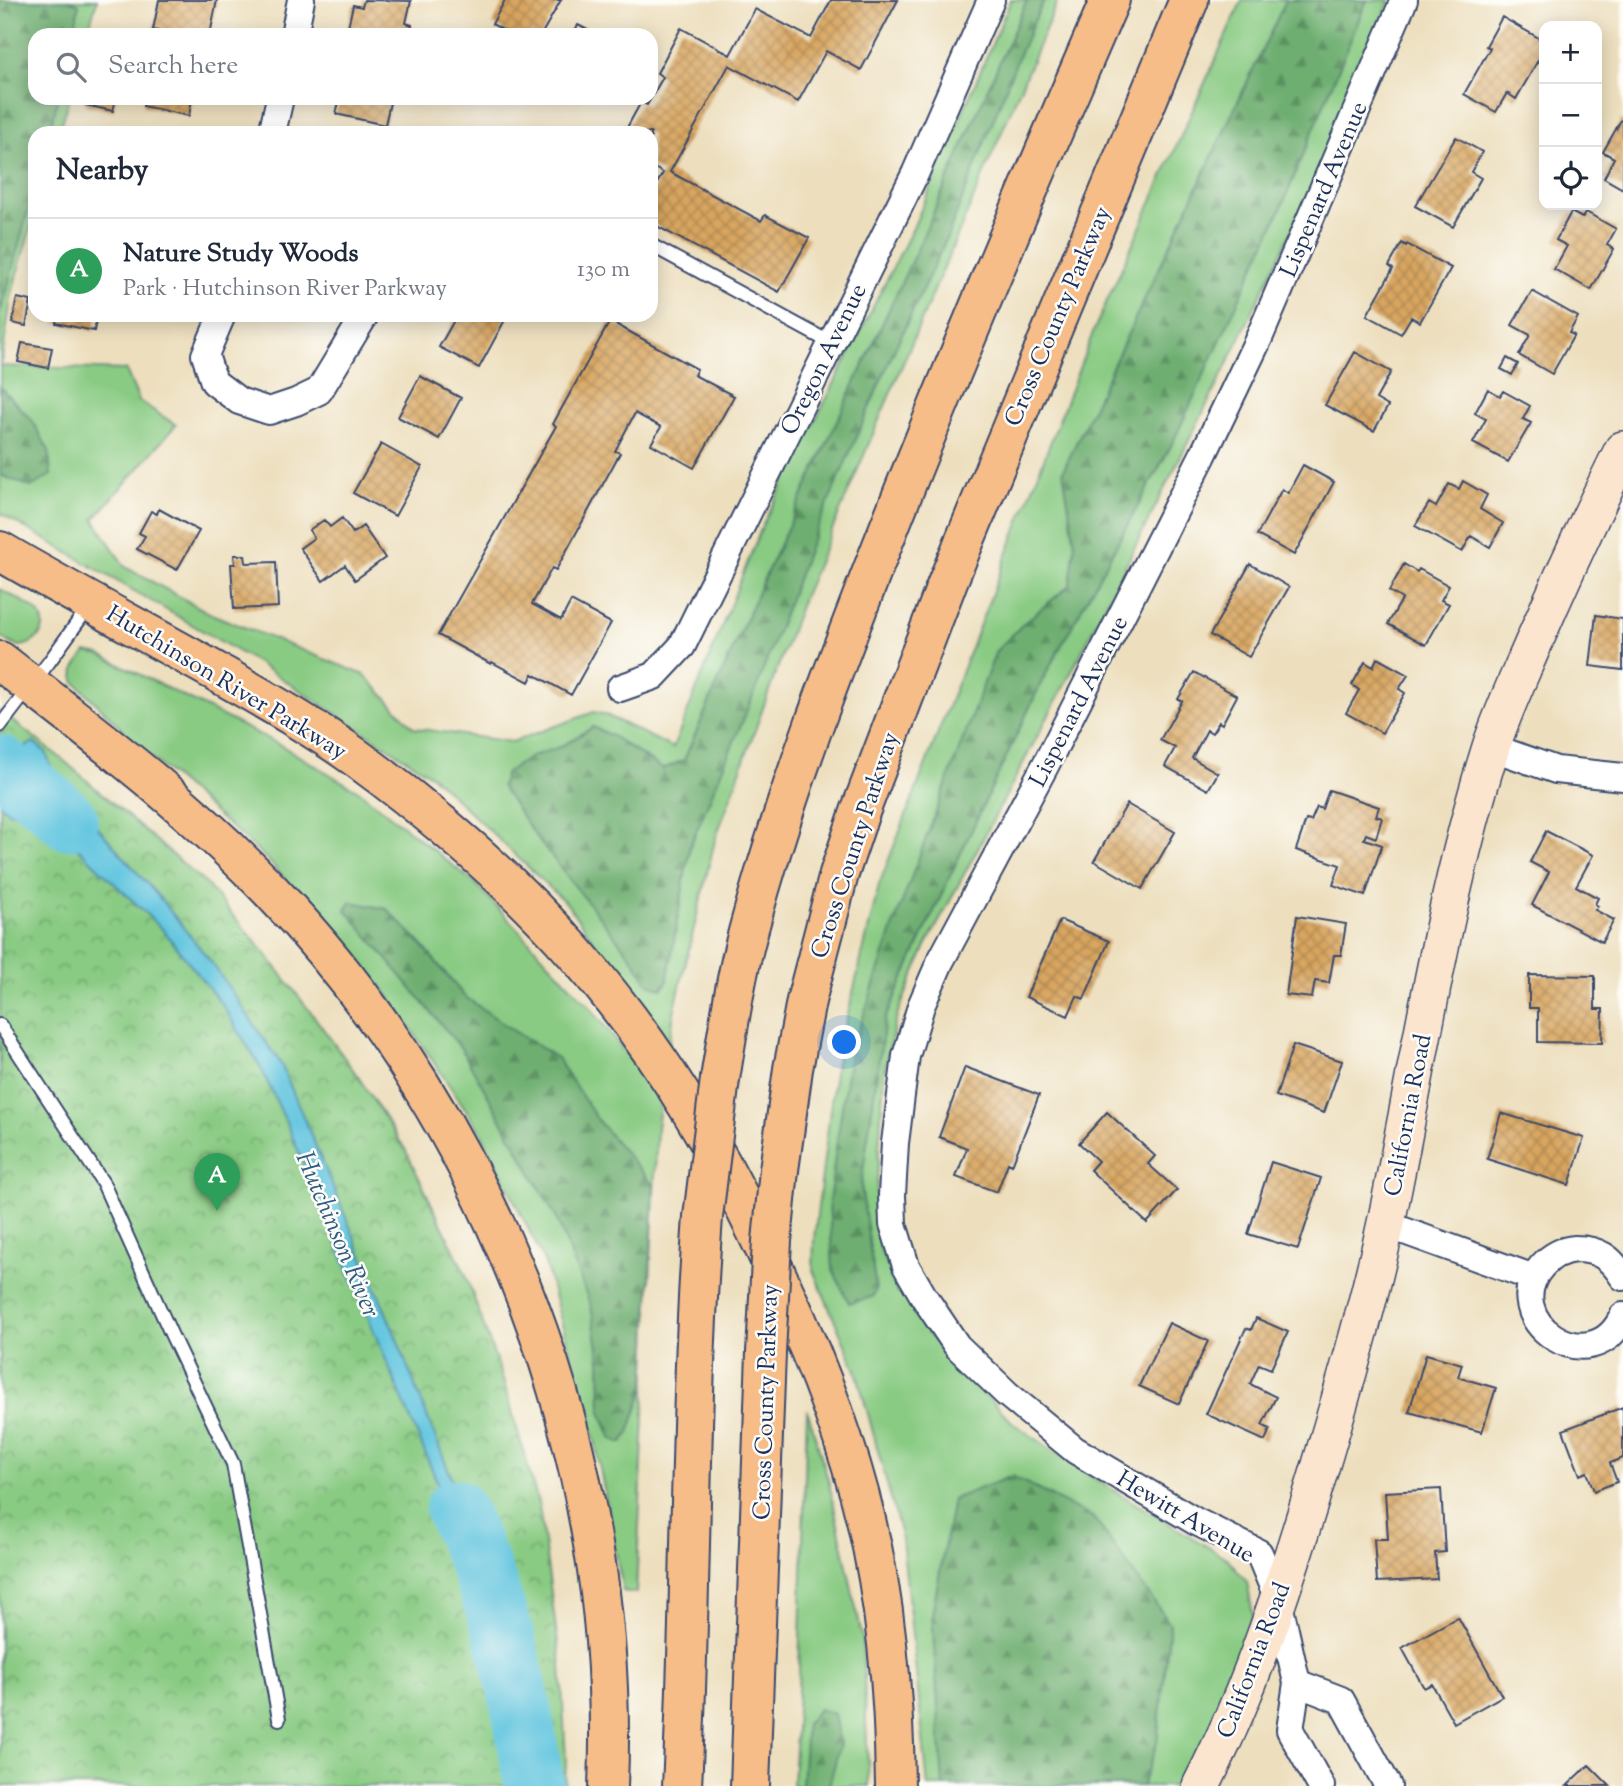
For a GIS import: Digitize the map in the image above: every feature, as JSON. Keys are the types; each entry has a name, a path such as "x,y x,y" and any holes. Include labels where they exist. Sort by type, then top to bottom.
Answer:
{"highway":[{"path":"682,1786 696,1338 703,1217 720,1080 747,934 792,787 868,581 979,304 1110,0"},
{"name":"Cross County Parkway","path":"750,1786 772,1241 793,1069 806,1000 839,874 948,581 1189,0"},
{"name":"Hutchinson River Parkway","path":"0,551 303,722 401,791 492,869 575,953 666,1069 731,1178 759,1234 815,1360 847,1452 866,1523 881,1606 892,1698 895,1786"},
{"path":"0,661 20,700 187,810 274,894 345,977 387,1034 457,1147 504,1245 526,1300 565,1415 580,1473 597,1568 603,1627 609,1711 608,1786"}],"main road":[{"name":"California Road","path":"1201,1786 1242,1700 1278,1599 1351,1364 1385,1224 1444,923 1491,747 1563,574 1623,450"}],"street":[{"path":"295,28 301,0"},
{"name":"Oregon Avenue","path":"620,688 653,676 682,646 915,174 990,0"},
{"name":"Lispenard Avenue","path":"1007,1394 957,1346 924,1297 906,1266 893,1224 895,1143 906,1056 921,1006 940,961 1070,719 1259,338 1404,0"},
{"path":"273,126 278,105"},
{"path":"219,322 205,355 214,382 239,401 269,411 318,391 361,322"},
{"path":"1491,747 1556,770 1623,776"},
{"path":"1385,1224 1534,1278"},
{"path":"1623,1277 1615,1264 1602,1254 1586,1249 1569,1250 1559,1252 1545,1262 1534,1278 1530,1295 1532,1312 1540,1327 1559,1341 1576,1346 1590,1345 1605,1338 1623,1316"},
{"name":"Hewitt Avenue","path":"1007,1394 1075,1450 1195,1521 1259,1553 1278,1599 1297,1684 1290,1730 1321,1786"},
{"path":"1297,1684 1342,1700 1388,1786"}],"lane":[{"path":"658,249 831,343"},
{"path":"0,726 92,602"},
{"path":"0,1025 103,1183 233,1464 279,1719"}],"green space":[{"path":"0,0 97,0 89,28 28,28 28,105 67,105 61,126 28,126 28,237 12,292 1,366 126,370 139,401 176,425 94,519 125,567 211,614 365,675 414,728 512,742 594,712 606,715 673,748 763,524 913,228 1011,0 1058,0 803,598 715,840 674,1012 669,1046 567,904 432,776 256,662 0,513"},
{"path":"0,0 68,0 79,4 75,28 28,28 28,105 56,105 51,126 28,126 28,211 0,315"},
{"path":"1027,0 1044,0 1021,50 948,235 892,355 812,540 754,694 690,846 667,982 662,989 649,984 633,959 539,841 501,786 506,772 533,756 560,747 593,727 663,769 684,760 761,585 919,245"},
{"path":"1242,0 1390,0 1308,197 1218,383 1071,673 926,946 897,1015 884,1071 876,1199 881,1252 930,1336 1014,1424 1098,1481 1228,1559 1247,1582 1253,1615 1213,1724 1182,1786 928,1786 902,1539 856,1370 813,1270 814,1239 836,1063 879,885 1094,330"},
{"path":"1286,0 1367,0 1280,211 1173,442 1043,679 885,1019 861,1185 876,1290 872,1297 849,1303 833,1270 829,1203 849,1060 894,924 996,651 1024,623 1070,585 1075,545 1063,471"},
{"path":"0,387 32,420 49,451 51,475 31,487 0,475"},
{"path":"0,589 39,614 43,624 41,633 34,641 17,646 0,636"},
{"path":"86,652 101,655 280,745 360,792 475,883 589,1006 661,1098 657,1128 636,1593 623,1591 595,1442 545,1263 481,1132 386,992 266,858 146,753 74,681 75,668"},
{"path":"0,711 62,759 206,884 313,1015 357,1075 405,1149 465,1273 503,1380 539,1506 561,1665 565,1786 0,1786"},
{"path":"351,902 387,909 422,945 464,996 557,1058 599,1122 654,1186 645,1386 628,1435 622,1443 612,1439 601,1412 600,1360 591,1306 556,1217 461,1048 346,910"},
{"path":"807,1409 829,1483 862,1636 869,1786 793,1786"},
{"path":"1012,1476 1094,1518 1170,1624 1157,1743 1142,1786 943,1786 932,1615 953,1499"},
{"path":"819,1709 834,1714 840,1744 829,1786 802,1786 806,1724"}],"water":[{"path":"33,742 46,752 57,786 92,821 158,896 212,963 281,1064 393,1329 492,1582 480,1584 287,1124 261,1068 223,1006 162,929 37,809 10,813 0,805 0,777 16,754"}],"building":[{"path":"159,0 217,0 211,28 153,28"},
{"path":"364,0 411,1 406,23 412,25 411,28 348,28 353,5 362,7"},
{"path":"505,0 561,0 545,28 499,28 492,24"},
{"path":"831,0 898,0 861,70 826,51 798,102 729,65 670,172 761,221 765,215 809,238 779,292 658,227 658,182 663,173 658,170 658,126 628,126 639,105 658,105 658,86 663,77 658,71 681,28 730,55 755,9 811,38"},
{"path":"1502,17 1539,38 1539,59 1516,99 1507,93 1496,112 1464,94 1490,48 1486,46"},
{"path":"85,105 114,105 113,111"},
{"path":"143,105 191,105 189,116"},
{"path":"338,105 389,105 385,125 336,114"},
{"path":"1621,120 1623,189 1604,178 1614,158 1603,152"},
{"path":"1456,137 1482,152 1471,172 1481,178 1453,227 1415,206"},
{"path":"1571,212 1582,218 1586,212 1616,229 1607,245 1614,249 1591,290 1554,269 1567,246 1556,240"},
{"path":"1402,243 1451,268 1420,322 1411,317 1401,334 1367,315 1393,269 1389,266"},
{"path":"1532,291 1578,317 1569,333 1574,335 1552,374 1519,355 1530,335 1512,325"},
{"path":"17,298 28,300 26,326 12,323"},
{"path":"56,322 96,322 94,331"},
{"path":"453,322 504,322 479,368 439,347"},
{"path":"609,322 697,369 694,375 734,396 694,468 651,444 661,427 635,413 615,451 620,453 556,570 552,568 532,604 561,620 571,601 611,623 571,695 533,674 529,682 438,635 556,426 553,424"},
{"path":"22,343 52,348 48,368 18,362"},
{"path":"1355,352 1391,372 1376,399 1388,406 1374,431 1325,405"},
{"path":"1507,358 1518,364 1512,375 1501,369"},
{"path":"420,376 461,398 439,439 398,417"},
{"path":"1488,389 1500,396 1503,391 1530,406 1523,419 1531,423 1508,462 1473,443 1486,419 1475,413"},
{"path":"381,444 422,467 395,516 353,493"},
{"path":"1303,465 1334,482 1294,555 1257,535 1282,489 1288,493"},
{"path":"1463,481 1487,495 1480,509 1503,523 1490,547 1471,536 1462,552 1415,526 1429,503 1436,507 1449,484 1459,489"},
{"path":"159,509 199,531 177,570 137,549 145,536 139,533 151,511 157,514"},
{"path":"342,518 353,533 363,526 385,558 355,580 345,565 323,581 300,548 314,538 309,530 324,520 330,527"},
{"path":"234,555 245,555 246,563 276,562 278,607 234,609 231,564 235,564"},
{"path":"1250,564 1289,587 1249,657 1210,635"},
{"path":"1404,564 1449,586 1441,600 1449,604 1426,645 1388,624 1402,599 1389,591"},
{"path":"1596,615 1623,619 1623,670 1590,666"},
{"path":"1377,658 1408,675 1399,689 1405,693 1382,733 1346,713 1359,690 1352,685 1365,662 1373,667"},
{"path":"1194,672 1237,696 1222,724 1219,722 1212,733 1207,730 1192,758 1218,773 1208,790 1165,766 1175,748 1160,740 1182,701 1178,699"},
{"path":"1329,790 1379,807 1376,816 1382,818 1376,838 1366,834 1364,839 1382,845 1365,896 1333,885 1340,865 1296,850 1306,820 1311,821 1317,807 1322,809"},
{"path":"1127,804 1175,832 1142,889 1094,861"},
{"path":"1546,831 1593,855 1576,886 1598,898 1595,910 1614,920 1602,942 1532,905 1549,872 1530,862"},
{"path":"1297,916 1346,924 1341,955 1334,955 1329,983 1315,981 1312,998 1286,995"},
{"path":"1060,920 1109,941 1084,999 1077,996 1068,1016 1026,997"},
{"path":"1529,975 1595,976 1595,1009 1603,1009 1602,1043 1538,1042 1538,1008 1529,1008"},
{"path":"1293,1045 1342,1061 1324,1113 1276,1096"},
{"path":"965,1067 1039,1095 1012,1165 1008,1163 997,1192 956,1177 967,1148 939,1137"},
{"path":"1107,1112 1155,1156 1148,1164 1177,1190 1147,1223 1090,1170 1098,1161 1079,1143"},
{"path":"1501,1113 1584,1138 1569,1185 1487,1159"},
{"path":"1271,1162 1321,1178 1298,1249 1248,1234"},
{"path":"1256,1318 1288,1332 1271,1369 1259,1364 1250,1384 1276,1397 1262,1425 1270,1429 1265,1441 1206,1414 1246,1328 1251,1330"},
{"path":"1169,1323 1208,1341 1179,1404 1139,1386"},
{"path":"1426,1354 1462,1364 1458,1377 1496,1388 1482,1432 1409,1412"},
{"path":"1623,1407 1623,1458 1610,1463 1617,1482 1594,1491 1587,1472 1580,1475 1563,1430"},
{"path":"1441,1489 1445,1552 1435,1553 1437,1579 1377,1582 1374,1539 1388,1539 1385,1492"},
{"path":"1458,1617 1502,1696 1454,1723 1432,1684 1424,1688 1402,1648"},
{"path":"1589,1765 1610,1786 1567,1786"}],"waterway":[{"name":"Hutchinson River","path":"0,765 68,820"},
{"name":"Hutchinson River","path":"455,1509 474,1551 506,1643 535,1786"}],"place":[{"name":"Nature Study Woods","path":"217,1211"}]}
